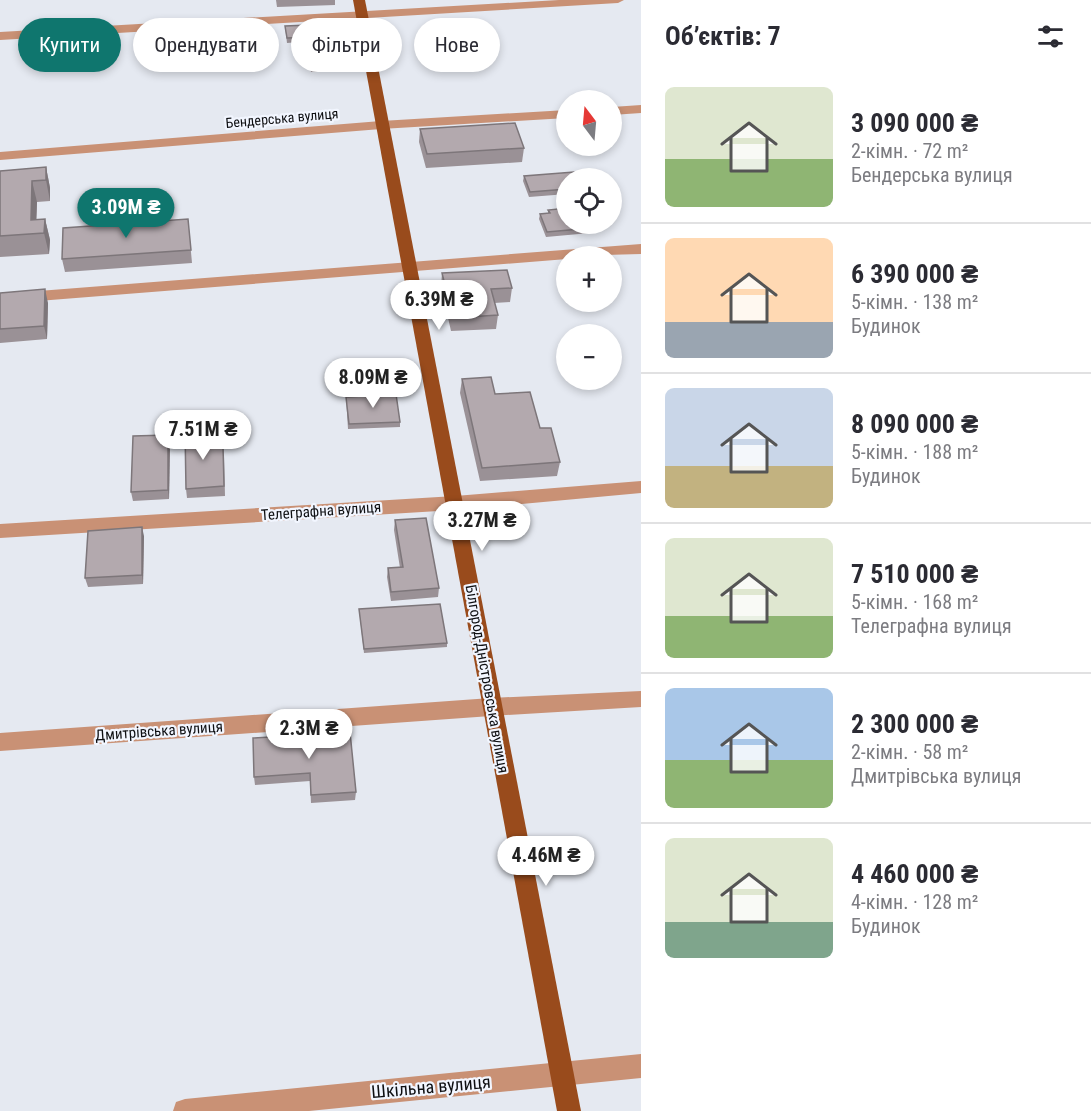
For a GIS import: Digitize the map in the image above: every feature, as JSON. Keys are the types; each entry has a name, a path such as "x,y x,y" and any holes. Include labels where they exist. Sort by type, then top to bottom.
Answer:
{"main road":[{"name":"Білгород-Дністровська вулиця","path":"359,0 569,1111"}],"street":[{"path":"1,36 618,0"},
{"path":"622,110 641,109"},
{"name":"Бендерська вулиця","path":"0,156 381,125 556,115"},
{"path":"0,299 641,249"},
{"name":"Телеграфна вулиця","path":"0,531 455,503 641,487"},
{"name":"Дмитрівська вулиця","path":"0,742 491,707 641,699"},
{"name":"Шкільна вулиця","path":"185,1111 562,1076 641,1066"}],"building":[{"path":"285,26 291,26 291,38 287,38"},
{"path":"515,123 524,148 427,154 420,129"},
{"path":"46,167 46,180 32,181 31,220 45,219 44,233 0,236 0,171"},
{"path":"556,173 556,190 530,192 524,176"},
{"path":"556,209 556,231 547,232 540,214 550,213 548,210"},
{"path":"188,219 191,250 62,259 63,228"},
{"path":"507,270 512,288 491,289 498,315 453,318 442,273"},
{"path":"45,289 44,326 0,329 0,293"},
{"path":"491,377 495,394 530,392 540,428 551,428 560,462 482,468 462,379"},
{"path":"396,394 400,422 349,424 346,397"},
{"path":"208,429 209,446 223,446 224,486 186,489 185,430"},
{"path":"168,435 168,490 131,492 133,436"},
{"path":"426,518 439,588 391,592 388,568 403,567 395,520"},
{"path":"142,527 142,575 85,578 88,531"},
{"path":"440,604 447,643 364,649 359,609"},
{"path":"350,732 356,792 311,795 310,773 254,777 253,738"}]}
